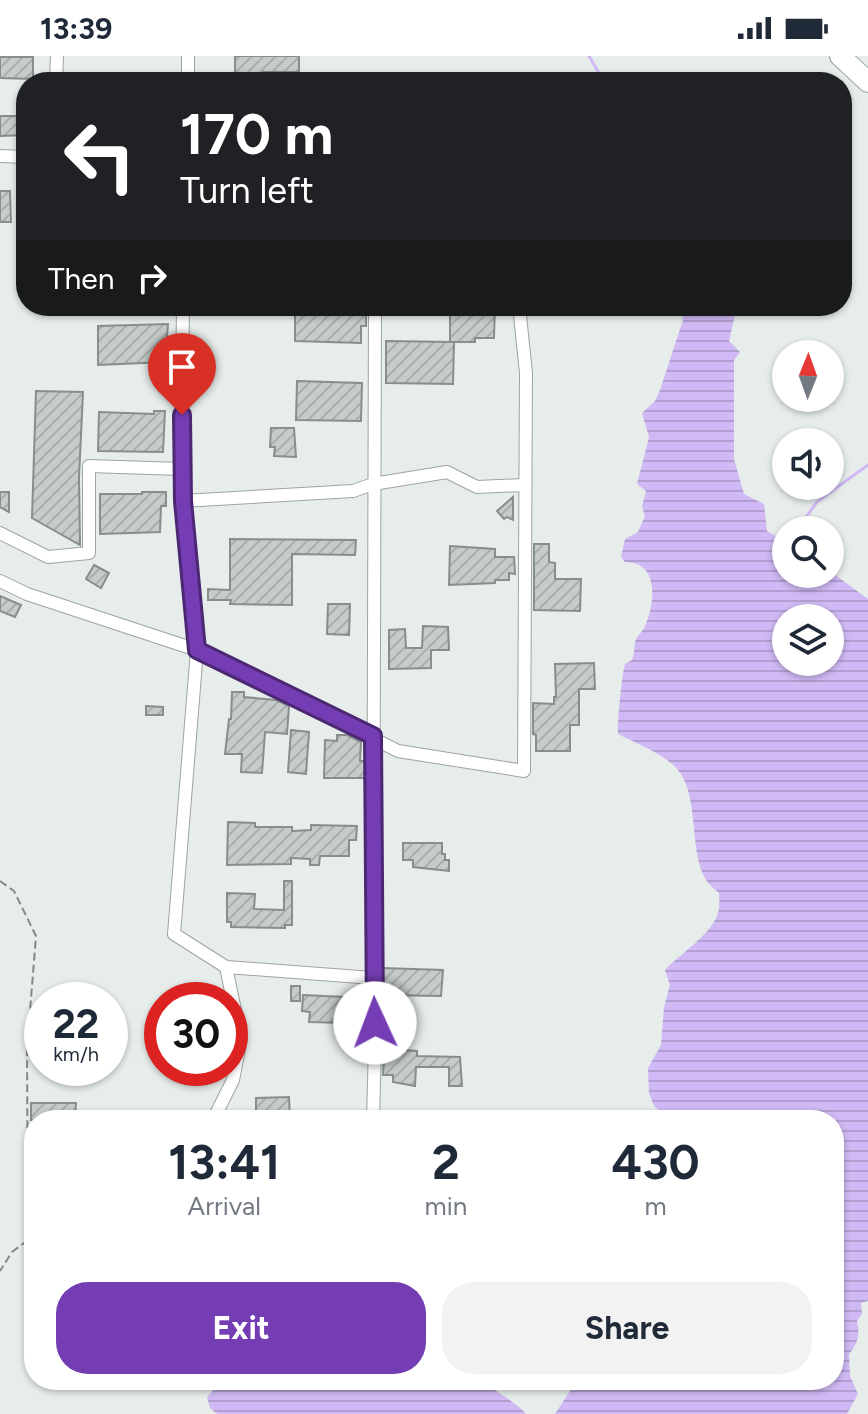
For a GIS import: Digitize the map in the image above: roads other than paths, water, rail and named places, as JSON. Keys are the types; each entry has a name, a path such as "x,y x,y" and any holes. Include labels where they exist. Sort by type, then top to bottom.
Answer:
{"highway":[{"path":"840,56 868,82"}],"street":[{"path":"183,316 181,469 197,650 174,934 226,967 373,978"},
{"path":"373,1110 375,316"},
{"path":"0,581 27,594 197,650 398,751 524,771 523,485 526,373 520,316"},
{"path":"0,533 48,557 89,553 89,466 181,469"},
{"path":"183,501 353,491 373,484 447,472 477,487 523,485"},
{"path":"218,1110 233,1080 241,1039 226,967"}],"waterway":[{"path":"589,56 598,72"},
{"path":"807,516 817,502 868,465"}]}
